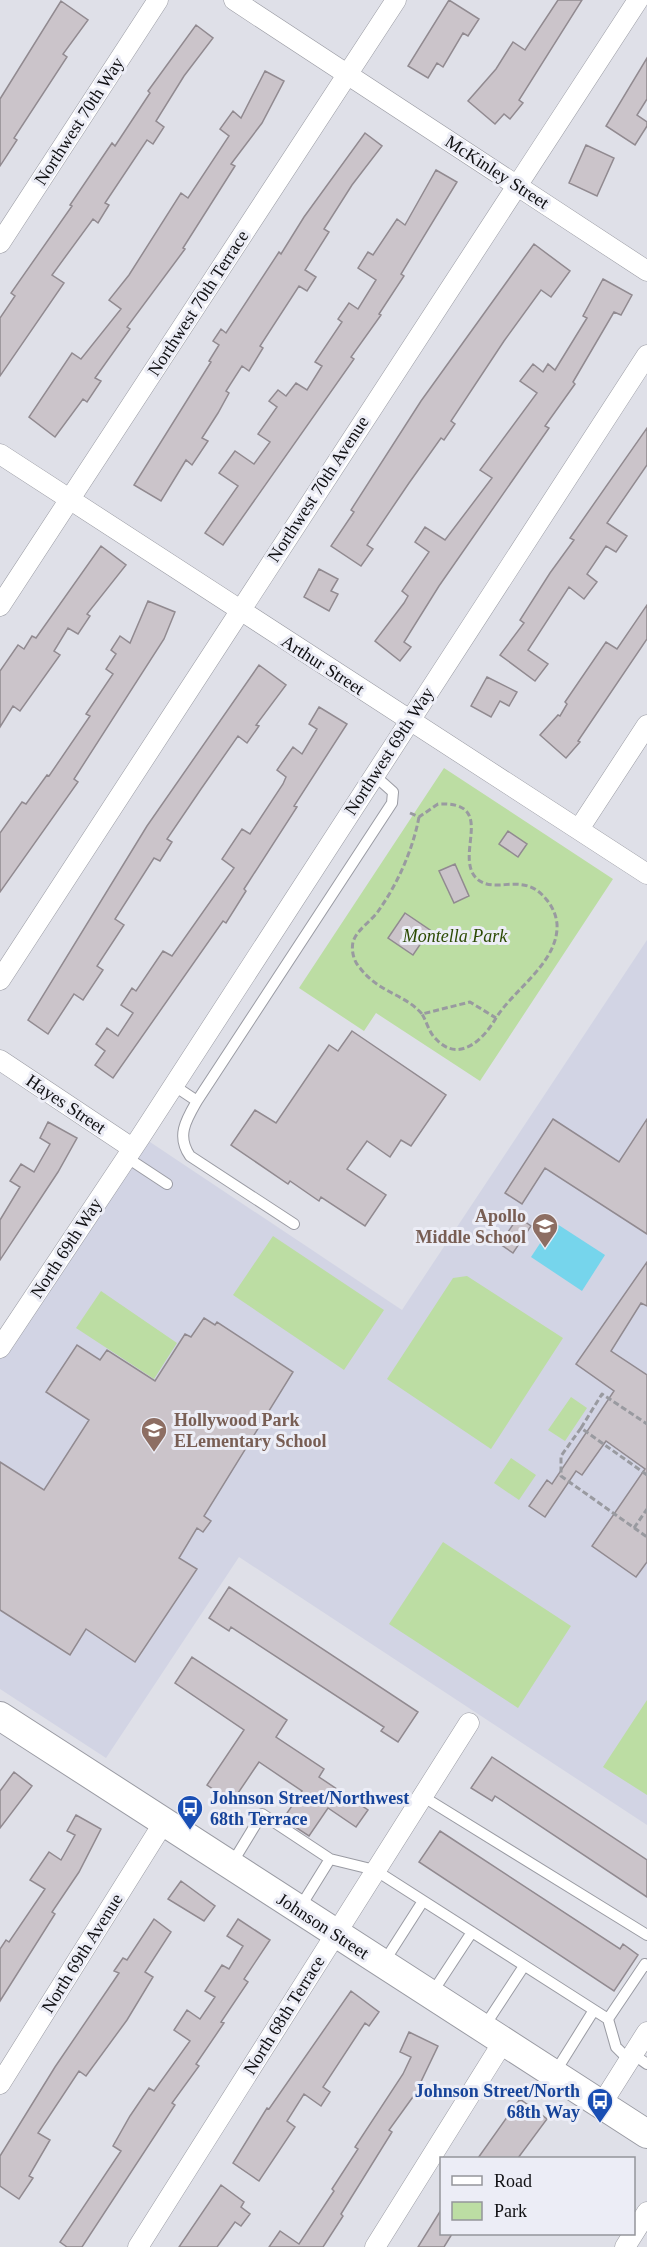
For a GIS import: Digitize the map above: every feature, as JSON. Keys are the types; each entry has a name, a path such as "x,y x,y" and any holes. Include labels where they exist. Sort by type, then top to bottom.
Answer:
{"street":[{"name":"Northwest 70th Way","path":"0,243 158,0"},
{"name":"McKinley Street","path":"234,0 647,271"},
{"name":"Northwest 70th Terrace","path":"0,606 396,0"},
{"name":"Northwest 70th Avenue","path":"0,980 238,610 638,0"},
{"name":"Northwest 69th Way","path":"129,1153 647,355"},
{"name":"Arthur Street","path":"0,454 647,874"},
{"path":"579,830 647,725"},
{"name":"Hayes Street","path":"0,1060 129,1153"},
{"name":"North 69th Way","path":"0,1348 129,1153"},
{"name":"Johnson Street","path":"0,1716 334,1934 647,2134"},
{"name":"North 68th Terrace","path":"138,2247 469,1722"},
{"name":"North 69th Avenue","path":"0,2084 164,1822"},
{"path":"601,2105 636,2059 647,2032"},
{"path":"375,2247 493,2036"},
{"path":"635,2231 647,2212"}],"lane":[{"path":"294,1224 190,1156 184,1147 182,1137 185,1121 197,1101 392,803 393,792 374,775"},
{"path":"173,1085 197,1101"},
{"path":"129,1153 167,1184"},
{"path":"422,1796 647,1935"},
{"path":"230,1865 262,1814 330,1859 375,1870 608,2019 616,2047 636,2059"},
{"path":"298,1910 330,1859"},
{"path":"382,1964 423,1901"},
{"path":"431,1996 471,1932"},
{"path":"608,2019 645,1964 647,1966"},
{"path":"493,2036 524,1966"},
{"path":"554,2074 594,2010"}],"path":[{"path":"438,804 460,808 471,818 473,825 468,863 475,876 486,883 517,883 534,887 546,898 555,914 557,932 551,950 496,1018 485,1037 472,1046 451,1049 437,1041 422,1014 411,1003 387,992 371,981 358,966 353,951 357,936 379,910 399,875 419,817 438,804"},
{"path":"410,813 419,817"},
{"path":"422,1014 471,1002 496,1018"},
{"path":"647,1424 602,1394 561,1456 561,1476 647,1538"},
{"path":"581,1428 647,1475"},
{"path":"634,1528 647,1509"}],"shaded area":[{"path":"647,940 647,1825 239,1557 106,1758 0,1689 0,1348 141,1136 402,1310"}],"green space":[{"name":"Montella Park","path":"444,768 613,879 480,1081 376,1013 364,1031 299,988"},
{"path":"273,1236 384,1310 344,1370 233,1295"},
{"path":"467,1276 563,1338 491,1449 387,1379 453,1278"},
{"path":"101,1291 177,1343 154,1379 76,1328"},
{"path":"571,1397 587,1408 565,1441 548,1430"},
{"path":"511,1458 536,1475 519,1500 494,1483"},
{"path":"443,1542 571,1626 518,1708 389,1624"},
{"path":"647,1700 647,1795 603,1767"}],"water":[{"path":"554,1222 605,1255 582,1291 531,1257"}],"building":[{"path":"449,0 479,19 468,36 463,33 443,67 437,63 428,78 408,66"},
{"path":"558,0 582,0 519,100 523,103 510,119 504,114 495,124 468,101 496,69 513,42 525,50"},
{"path":"61,1 88,20 63,54 67,57 14,138 17,140 0,166 0,99"},
{"path":"196,25 213,38 184,76 156,121 164,127 153,144 147,140 105,203 109,205 98,223 93,219 52,275 64,283 0,376 0,318 15,296 11,293 72,206 70,205 112,143 115,146 150,93 148,91"},
{"path":"647,58 647,99 637,115 647,122 647,126 635,145 606,126"},
{"path":"265,71 284,81 262,123 231,164 235,166 183,248 185,249 127,327 130,329 95,378 101,381 87,402 83,399 55,437 29,417 72,353 81,359 121,309 109,300 129,275 181,193 188,198 229,136 220,129 233,111 241,118"},
{"path":"365,133 382,146 352,185 324,229 329,232 305,270 316,277 307,291 299,286 260,346 263,348 249,371 242,366 226,391 229,393 218,413 202,438 208,441 192,465 186,460 161,501 134,485 211,362 209,361 219,345 213,341 221,329 226,333 279,252 281,254 304,217"},
{"path":"586,145 614,158 597,196 569,183"},
{"path":"436,170 457,182 401,274 404,276 379,314 381,315 351,357 354,359 223,545 205,533 238,486 219,473 235,451 254,464 270,442 258,434 277,407 269,401 278,390 286,396 296,383 307,390 322,366 315,362 342,322 338,319 349,303 358,309 376,280 358,268 368,252 373,255 397,219 405,225"},
{"path":"534,244 570,271 551,297 541,290 504,341 451,421 455,424 444,440 441,438 367,545 373,549 361,566 331,546 354,512 351,510 421,401"},
{"path":"603,279 632,295 621,315 614,312 573,382 575,384 545,426 549,428 439,586 404,642 411,647 400,661 375,641 404,603 408,596 402,591 429,552 415,542 425,527 445,540 492,478 480,470 537,393 520,381 533,364 543,372 548,364 555,370 587,318 583,316"},
{"path":"647,428 647,465 607,523 627,536 616,552 606,546 587,574 597,582 584,599 569,587 528,650 548,664 535,681 500,655 524,623 520,620 574,540 570,538"},
{"path":"101,546 126,565 87,614 90,616 78,634 68,628 54,651 60,655 20,711 13,706 0,727 0,671 18,645 24,649 32,636 36,638"},
{"path":"319,569 338,579 331,591 338,594 329,611 304,597"},
{"path":"148,601 175,612 164,639 74,779 78,782 0,892 0,833 22,802 26,804 47,775 49,776 90,716 86,714 113,674 106,669 116,654 111,650 120,636 130,643"},
{"path":"647,605 647,639 578,741 580,742 566,758 540,735 558,715 560,716 567,704 565,702 606,642 617,649"},
{"path":"259,665 286,685 256,725 259,726 247,743 238,736 201,789 167,839 172,842 160,861 154,858 115,919 124,925 97,966 103,970 83,1000 74,994 48,1034 28,1020 147,826"},
{"path":"487,677 517,692 509,706 500,701 491,717 471,706"},
{"path":"319,707 347,724 294,806 297,807 244,889 246,891 226,923 223,921 113,1078 95,1065 105,1051 96,1044 107,1028 118,1036 133,1013 121,1005 132,988 136,991 163,951 172,956 234,868 222,859 242,829 250,834 283,784 286,777 277,770 293,747 302,754 317,729 309,724"},
{"path":"508,831 527,844 518,857 499,844"},
{"path":"455,864 469,896 454,903 439,871"},
{"path":"405,913 430,930 413,955 388,938"},
{"path":"352,1031 446,1095 411,1146 401,1140 390,1157 367,1141 347,1169 386,1195 365,1226 321,1197 319,1201 290,1181 288,1184 231,1145 255,1110 276,1123 329,1045 338,1051"},
{"path":"553,1119 619,1162 647,1119 647,1234 545,1168 522,1204 505,1193"},
{"path":"48,1122 77,1138 58,1172 0,1260 0,1220 20,1187 10,1181 21,1164 34,1172 50,1144 40,1138"},
{"path":"518,1217 531,1226 513,1253 500,1244"},
{"path":"647,1262 647,1306 641,1303 611,1351 647,1375 647,1562 636,1577 592,1546 645,1469 606,1441 582,1475 576,1471 545,1517 529,1506 547,1480 552,1484 614,1391 576,1364"},
{"path":"204,1318 215,1325 217,1322 293,1372 204,1516 211,1521 203,1532 197,1528 179,1558 197,1569 135,1662 86,1629 70,1655 0,1610 0,1462 44,1490 89,1420 46,1392 77,1345 100,1360 107,1350 155,1381 185,1334 191,1337"},
{"path":"229,1587 418,1712 398,1742 381,1731 384,1727 231,1627 229,1631 209,1618"},
{"path":"192,1657 287,1720 276,1737 324,1769 319,1777 368,1810 356,1827 328,1808 309,1836 283,1819 302,1791 259,1762 232,1802 207,1785 244,1730 175,1683"},
{"path":"492,1757 647,1860 647,1897 495,1796 492,1801 471,1788"},
{"path":"14,1772 32,1786 0,1828 0,1791"},
{"path":"76,1815 101,1829 79,1872 52,1912 55,1914 0,2001 0,1949 6,1940 9,1942 45,1889 30,1880 49,1852 61,1860 75,1835 67,1831"},
{"path":"440,1831 620,1949 623,1944 638,1955 614,1991 419,1862"},
{"path":"181,1881 215,1906 204,1921 168,1899"},
{"path":"154,1919 171,1932 145,1972 153,1977 127,2020 86,2076 79,2071 38,2133 50,2140 29,2176 33,2178 19,2199 0,2186 0,2156 55,2067 119,1973 114,1971 123,1958 127,1960"},
{"path":"238,1919 270,1940 244,1979 248,1982 221,2022 224,2023 196,2064 199,2066 172,2103 175,2105 82,2247 67,2247 60,2242 121,2151 113,2146 130,2116 149,2088 154,2091 190,2041 174,2030 187,2010 200,2019 215,1997 205,1991 222,1965 229,1969 243,1946 227,1936"},
{"path":"351,1991 379,2012 369,2026 365,2023 323,2087 330,2092 321,2106 304,2094 287,2121 295,2127 259,2181 233,2163 267,2108 269,2109"},
{"path":"409,2032 438,2046 415,2094 389,2130 392,2132 323,2247 269,2247 280,2231 299,2244 334,2191 332,2189 358,2149 355,2147 403,2074 411,2057 400,2052"},
{"path":"520,2099 547,2119 519,2157 479,2157"},
{"path":"221,2185 244,2202 241,2207 250,2214 241,2226 235,2222 217,2247 179,2247"},
{"path":"440,2212 440,2235 451,2235 444,2247 418,2247"}],"place":[{"name":"Apollo Middle School","path":"545,1249"},
{"name":"Hollywood Park ELementary School","path":"154,1453"},
{"name":"Johnson Street/Northwest 68th Terrace","path":"190,1831"},
{"name":"Johnson Street/North 68th Way","path":"600,2124"}]}
